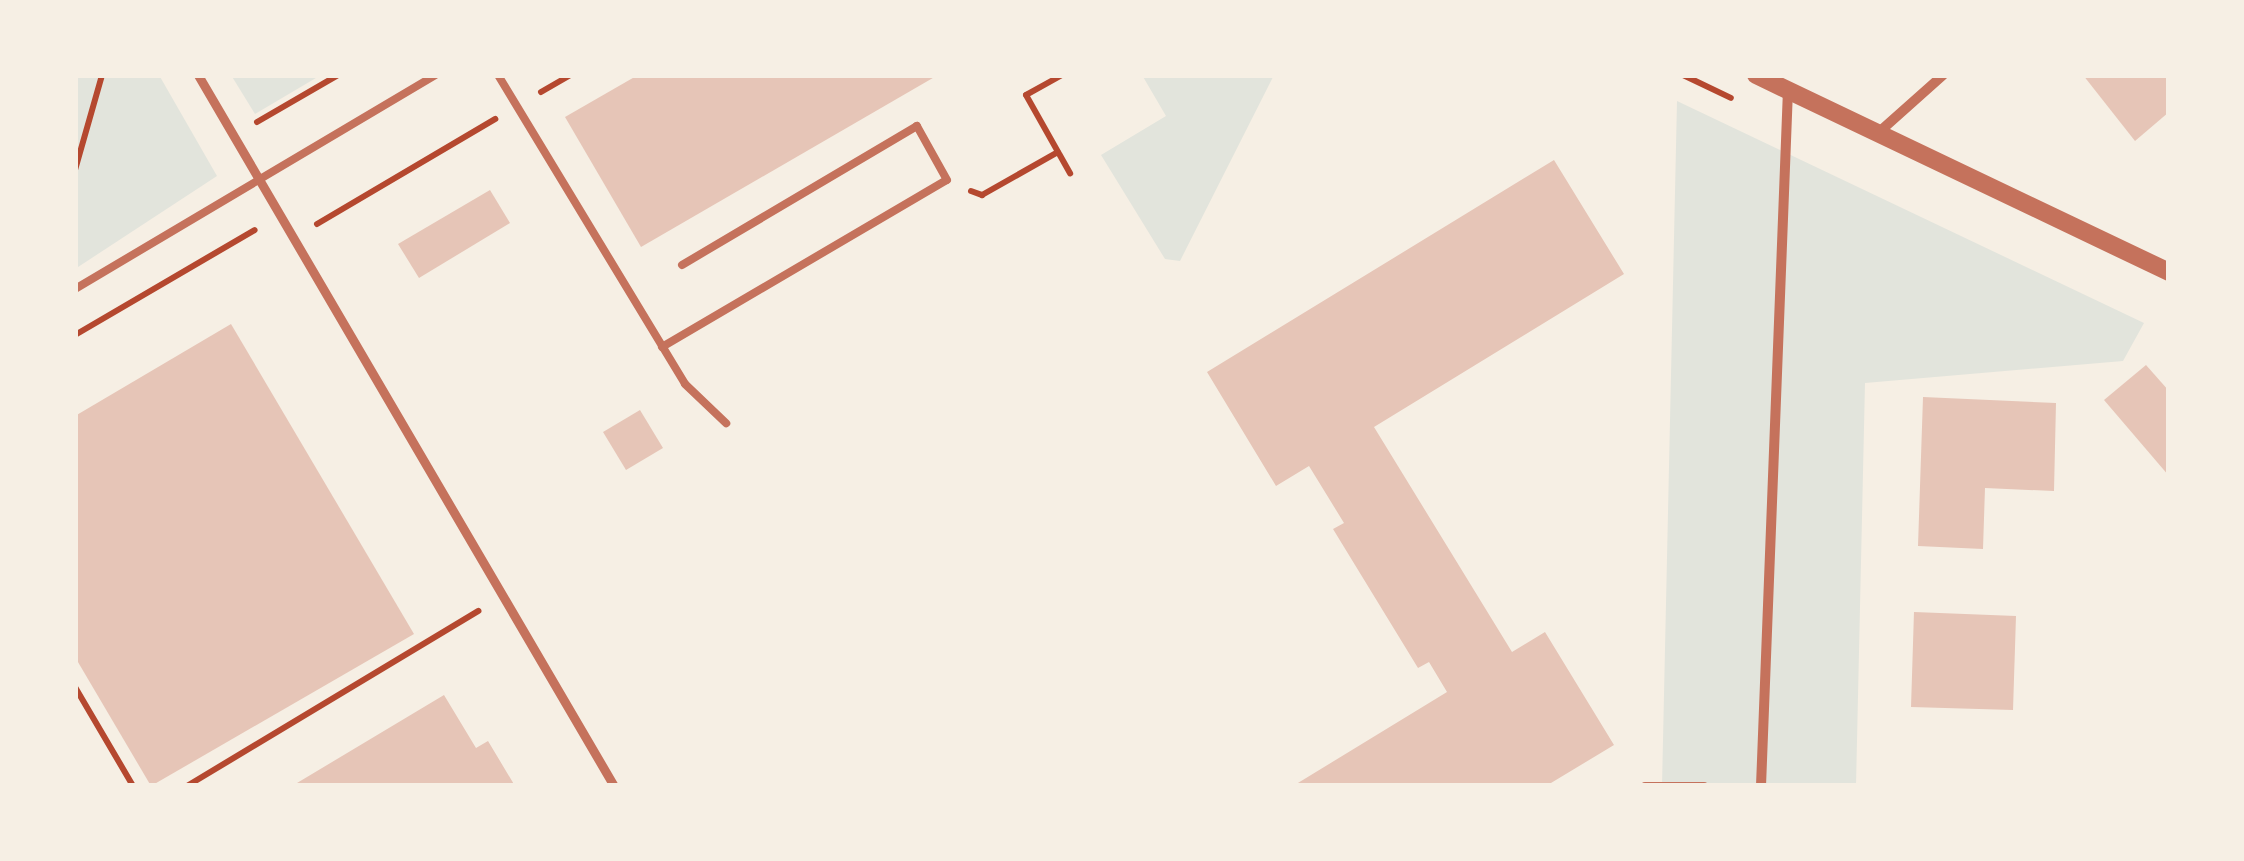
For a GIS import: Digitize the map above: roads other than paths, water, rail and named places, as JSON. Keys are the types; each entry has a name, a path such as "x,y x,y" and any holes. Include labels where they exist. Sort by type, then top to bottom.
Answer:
{"street":[{"path":"198,75 614,786"},
{"path":"1756,75 2169,272"},
{"path":"1878,133 1942,75"},
{"path":"1761,786 1788,91"}],"lane":[{"path":"75,289 435,75"},
{"path":"498,75 662,347 708,416 726,423"},
{"path":"662,347 947,180 917,126 682,265"},
{"path":"1644,786 1704,786"}]}
